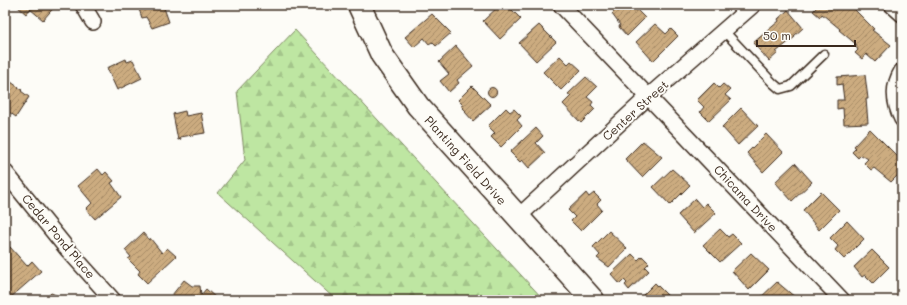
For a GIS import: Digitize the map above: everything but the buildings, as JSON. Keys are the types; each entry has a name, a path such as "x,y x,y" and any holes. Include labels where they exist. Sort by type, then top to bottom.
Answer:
{"street":[{"path":"83,5 93,22"},
{"name":"Planting Field Drive","path":"359,5 382,55 396,78 418,106 593,300"},
{"name":"Chicama Drive","path":"561,5 842,300"},
{"name":"Center Street","path":"518,217 649,96 753,5"},
{"path":"892,5 902,14"},
{"path":"902,71 897,79 895,101 902,119"},
{"name":"Cedar Pond Place","path":"5,172 68,250 114,300"}],"lane":[{"path":"724,31 773,83 780,88 791,86 824,54"}],"green space":[{"path":"295,30 544,300 336,300 218,193 245,160 237,91"}]}
